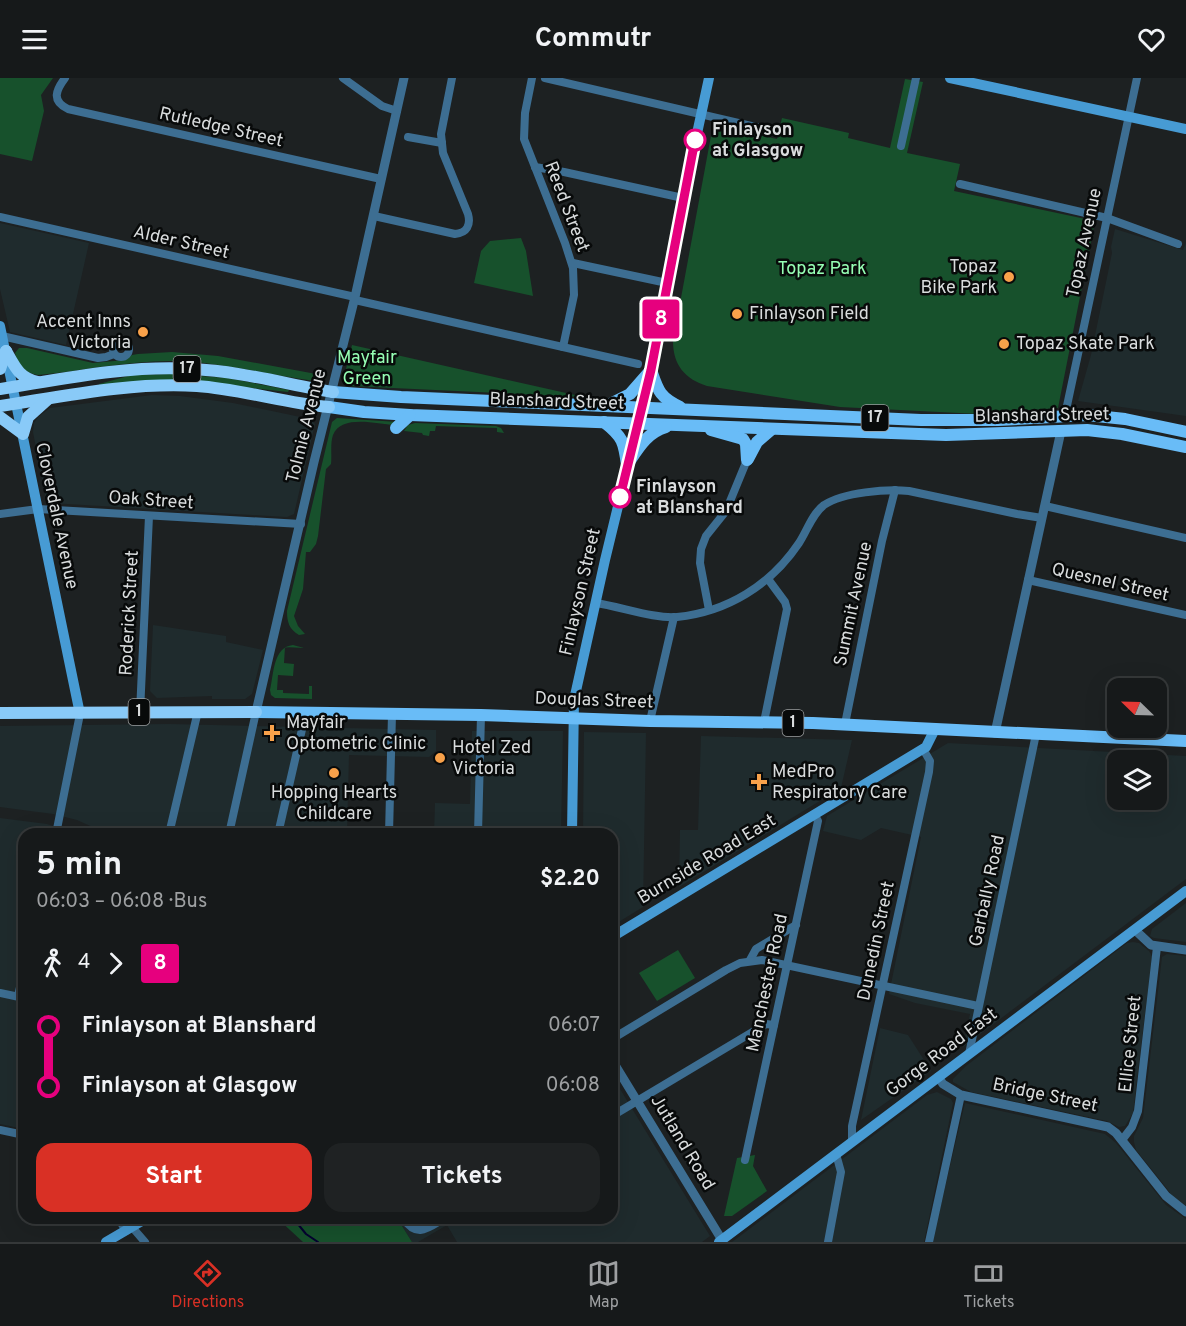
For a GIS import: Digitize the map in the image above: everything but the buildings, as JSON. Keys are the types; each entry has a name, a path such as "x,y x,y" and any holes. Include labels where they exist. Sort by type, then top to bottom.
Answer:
{"highway":[{"path":"0,369 6,351"},
{"path":"6,351 18,373 27,380 41,382"},
{"name":"Blanshard Street","path":"6,388 138,369 190,369 240,374 333,392"},
{"name":"Blanshard Street","path":"0,406 135,387 177,386 216,388 329,407"},
{"path":"0,417 22,434 28,417 49,399"},
{"name":"Douglas Street","path":"0,713 256,712"}],"main road":[{"name":"Finlayson Street","path":"572,828 574,700 651,370 683,198 709,78"},
{"path":"950,78 977,81 1186,129"},
{"name":"Cloverdale Avenue","path":"1,331 6,351 6,388 15,404 22,434 80,714"},
{"path":"605,405 620,401 630,394 651,370"},
{"path":"651,370 658,392 668,401 684,408"},
{"name":"Blanshard Street","path":"333,392 400,397 964,421 1065,415 1108,417 1186,432"},
{"name":"Blanshard Street","path":"329,407 410,415 946,435 1061,431 1104,432 1186,447"},
{"path":"396,428 410,415"},
{"path":"604,422 618,432 624,443 627,465"},
{"path":"1061,431 1068,423 1152,425"},
{"path":"627,465 650,435 662,428 675,425"},
{"path":"702,426 717,433 743,439 746,444 747,460"},
{"path":"747,460 757,442 772,429"},
{"name":"Douglas Street","path":"256,712 845,724 1186,741"},
{"name":"Burnside Road East","path":"618,933 922,749 928,745 935,729"},
{"name":"Gorge Road East","path":"721,1241 1186,891"},
{"path":"106,1242 137,1224"}],"street":[{"name":"Rutledge Street","path":"65,78 57,90 57,100 68,109 381,179"},
{"path":"343,78 382,106 397,111"},
{"name":"Tolmie Avenue","path":"256,712 355,299 404,78"},
{"path":"374,216 455,234 465,231 470,223 443,153 441,134 452,78"},
{"name":"Reed Street","path":"532,78 524,127 527,150 573,263 574,295 563,347"},
{"path":"545,78 769,130"},
{"path":"901,146 916,78"},
{"name":"Topaz Avenue","path":"1065,415 1137,78"},
{"path":"408,137 442,143"},
{"path":"535,167 683,198"},
{"path":"960,184 1107,218 1178,243"},
{"name":"Alder Street","path":"0,217 638,364"},
{"path":"573,263 667,283"},
{"path":"1,331 98,358 114,354"},
{"path":"995,733 1061,431"},
{"path":"709,610 700,563 701,549 706,536 726,510 747,460"},
{"path":"596,603 674,617 725,605 749,593 768,579 788,558 818,511 825,505 837,499 855,495 895,490 918,492 1042,518"},
{"name":"Summit Avenue","path":"845,724 882,541 895,490"},
{"path":"1045,506 1186,538"},
{"name":"Oak Street","path":"0,514 38,509 301,524"},
{"name":"Roderick Street","path":"140,712 149,516"},
{"path":"764,722 788,609 768,579"},
{"name":"Quesnel Street","path":"1028,580 1186,615"},
{"path":"650,721 674,617"},
{"path":"170,828 198,711"},
{"path":"230,828 256,712"},
{"path":"279,828 306,712"},
{"path":"57,828 80,714"},
{"path":"389,828 392,714"},
{"path":"478,828 481,715"},
{"name":"Garbally Road","path":"969,1054 1036,734"},
{"name":"Dunedin Street","path":"852,1142 852,1126 929,772 930,761 922,749"},
{"name":"Manchester Road","path":"745,1160 818,821 814,814"},
{"path":"750,960 756,949 796,925"},
{"path":"1135,930 1148,944 1186,950"},
{"name":"Ellice Street","path":"1122,1140 1135,1122 1139,1106 1157,947"},
{"path":"618,1035 726,970 750,960 787,965 978,1006"},
{"path":"0,993 18,996"},
{"path":"618,1113 766,1024 774,1025"},
{"name":"Jutland Road","path":"618,1069 721,1241"},
{"name":"Bridge Street","path":"938,1077 943,1084 961,1095 1108,1127 1122,1140 1166,1196 1186,1212"},
{"path":"929,1242 961,1095"},
{"path":"0,1130 18,1134"},
{"path":"828,1242 841,1172 836,1154"},
{"path":"124,1224 145,1242"},
{"path":"408,1224 411,1228 420,1231 436,1224"}],"shaded area":[{"path":"0,223 89,243 66,345 10,332 0,289"},
{"path":"1115,229 1183,250 1186,243 1186,416 1078,401 1091,355"},
{"path":"152,395 233,403 310,419 315,424 294,514 287,517 50,503 45,495 33,432 34,423 38,417 50,408"},
{"path":"153,625 226,636 226,642 263,650 252,694 245,699 212,699 212,696 157,698 150,691"},
{"path":"169,724 436,730 436,751 429,757 349,755 347,828 95,828 77,820 53,814 0,807 0,726"},
{"path":"472,731 563,731 561,828 434,828 435,803 470,804"},
{"path":"584,732 646,733 643,907 618,922 618,828 583,828"},
{"path":"701,736 852,740 841,788 679,887 680,830 698,830"},
{"path":"948,743 1107,752 1107,810 1167,810 1167,755 1186,756 1186,879 963,1047 970,1014 915,1003 889,994 921,837 881,828 861,840 823,831 827,816"},
{"path":"0,818 47,824 59,828 18,828 18,1128 0,1124"},
{"path":"1186,903 1186,942 1150,936 1152,929"},
{"path":"1127,943 1139,943 1152,956 1133,1113 1125,1126 1119,1127 1107,1121 971,1092 953,1082 953,1079 966,1066"},
{"path":"1167,954 1186,956 1186,1206 1173,1197 1136,1150 1134,1142 1134,1136 1143,1118 1162,957"},
{"path":"880,1028 908,1035 931,1071 861,1120"},
{"path":"618,1086 710,1236 702,1242 457,1242 447,1225 418,1242 412,1242 401,1224 618,1224"},
{"path":"937,1092 951,1099 953,1103 924,1242 732,1242 927,1095"},
{"path":"965,1103 1105,1134 1116,1143 1166,1205 1186,1219 1186,1242 932,1242"}],"green space":[{"path":"0,78 53,78 41,95 44,111 32,161 0,154"},
{"name":"Topaz Park","path":"905,79 923,82 907,153 960,164 954,191 1095,221 1058,408 979,414 840,407 707,386 692,379 678,364 673,341 713,125 777,139 782,118 849,133 848,138 890,148"},
{"path":"521,238 526,251 533,296 474,283 481,251 490,241"},
{"name":"Mayfair Green","path":"352,345 584,397 350,386 343,381"},
{"path":"19,348 93,363 125,360 138,354 172,352 218,356 327,376 322,382 224,366 170,361 120,364 38,375 29,373 20,365 15,353"},
{"path":"173,374 227,378 289,390 288,392 252,388 99,386 99,384 132,375"},
{"path":"337,418 398,422 394,425 351,422 337,428 333,435 331,464 326,469 318,536 310,552 306,552 303,589 294,616 298,626 305,634 299,635 289,625 287,611 332,422"},
{"path":"415,423 496,426 504,433 497,432 497,428 436,426 435,431 430,431 429,436 404,431 408,425"},
{"path":"285,648 284,663 294,664 293,676 278,675 277,690 283,690 283,693 309,694 309,686 312,686 312,699 275,698 271,695 276,662"},
{"path":"678,950 695,978 657,1001 639,973"},
{"path":"755,1155 753,1166 767,1191 732,1216 724,1216 737,1158"},
{"path":"284,1224 401,1224 412,1242 303,1242"}],"waterway":[{"path":"298,1224 306,1234 318,1242"}],"bus line":[{"name":"8","path":"620,497 651,370 695,140"}],"place":[{"name":"Finlayson at Glasgow","path":"695,140"},
{"name":"Topaz Bike Park","path":"1009,277"},
{"name":"Finlayson Field","path":"737,314"},
{"name":"Accent Inns Victoria","path":"143,332"},
{"name":"Topaz Skate Park","path":"1004,344"},
{"name":"Finlayson at Blanshard","path":"620,497"},
{"name":"Mayfair Optometric Clinic","path":"272,733"},
{"name":"Hotel Zed Victoria","path":"440,758"},
{"name":"Hopping Hearts Childcare","path":"334,773"},
{"name":"MedPro Respiratory Care","path":"759,782"}]}
